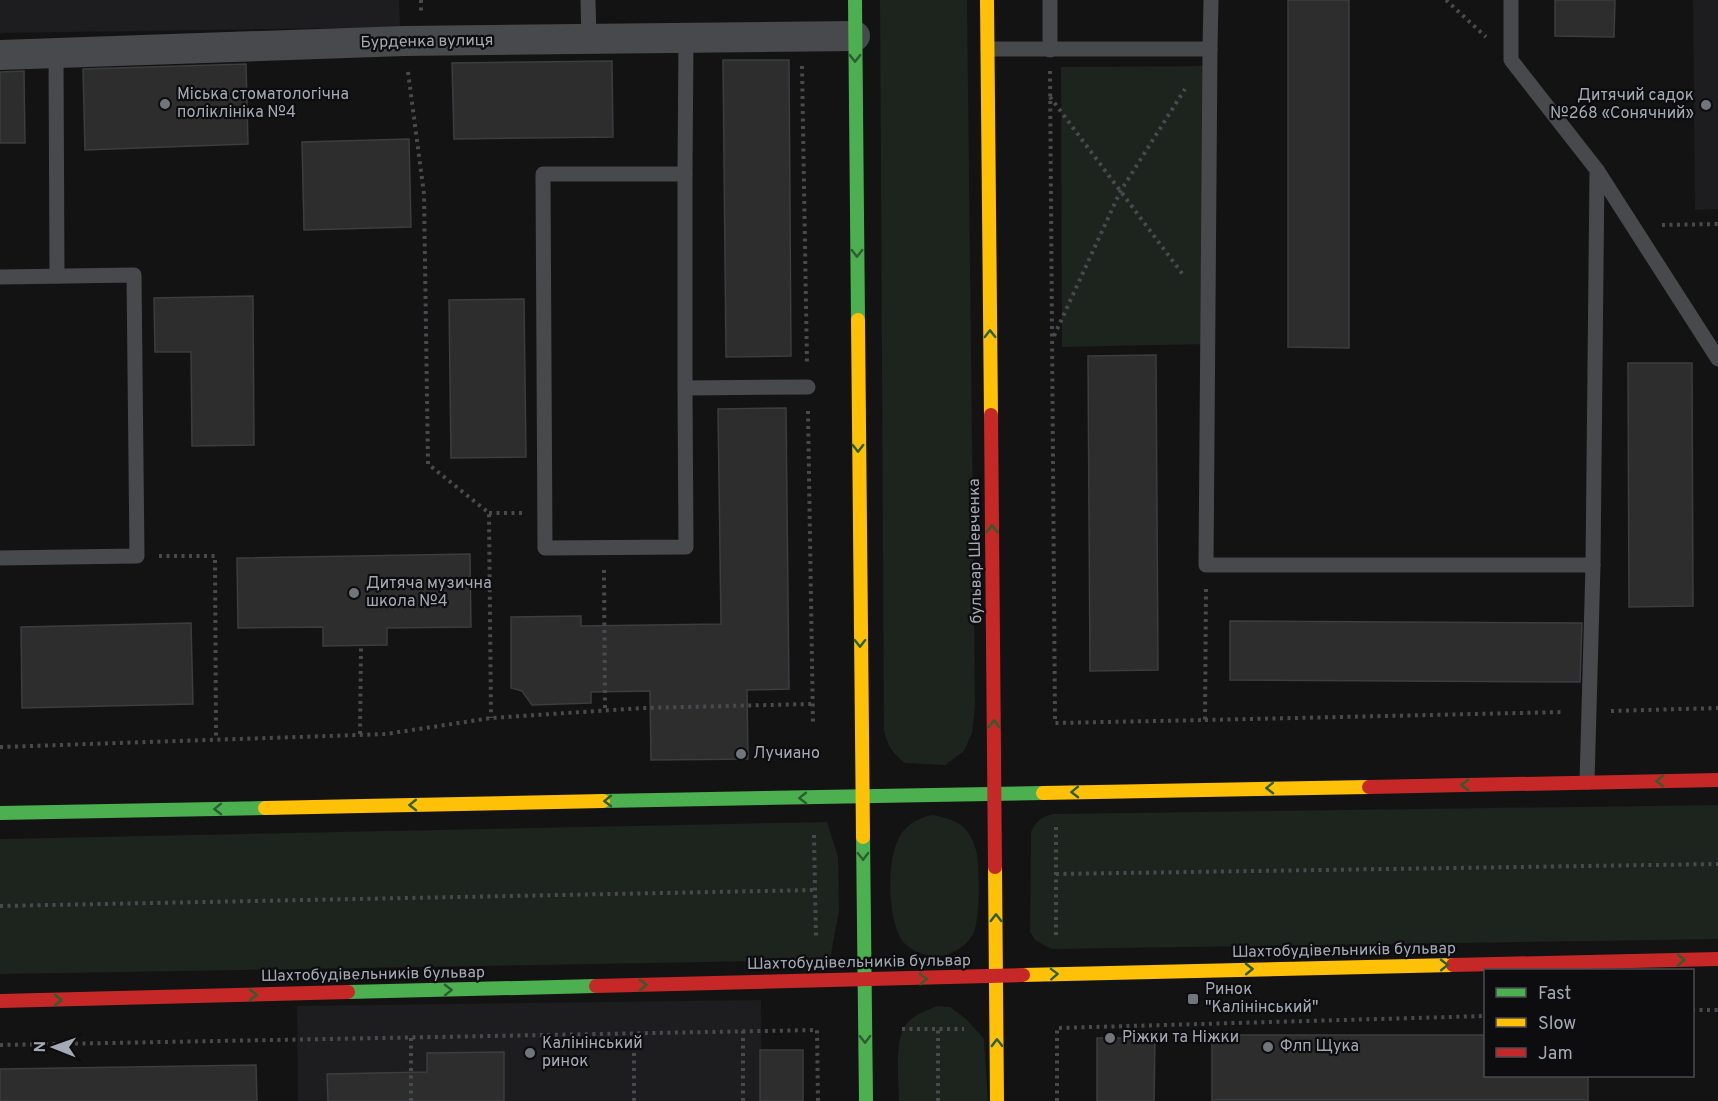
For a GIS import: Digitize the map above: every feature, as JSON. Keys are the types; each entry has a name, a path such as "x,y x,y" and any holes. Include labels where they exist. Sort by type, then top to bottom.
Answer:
{"main road":[{"path":"855,0 866,1101"},
{"name":"бульвар Шевченка","path":"987,0 998,1101"},
{"path":"0,813 1718,780"},
{"name":"Шахтобудівельників бульвар","path":"0,1001 1718,959"}],"street":[{"name":"Бурденка вулиця","path":"0,55 404,42 855,36"}],"lane":[{"path":"588,0 588,39"},
{"path":"1050,0 1050,50"},
{"path":"1211,0 1206,565 1593,565"},
{"path":"1511,0 1511,60 1597,170 1718,359"},
{"path":"685,174 543,174 545,548 686,547 686,37"},
{"path":"988,50 1210,49"},
{"path":"56,53 57,276"},
{"path":"1587,782 1593,565 1597,170"},
{"path":"0,277 134,275 137,556 0,558"},
{"path":"685,388 808,387"}],"path":[{"path":"1446,0 1511,60"},
{"path":"404,42 424,194 428,464 489,513 544,512"},
{"path":"1052,339 1120,192 1210,49"},
{"path":"1050,50 1055,723 1718,708"},
{"path":"1050,97 1208,307"},
{"path":"1633,226 1718,224"},
{"path":"489,513 491,718"},
{"path":"603,548 605,710"},
{"path":"137,556 215,556 216,739"},
{"path":"1205,720 1206,565"},
{"path":"360,734 361,645"},
{"path":"0,747 386,734 491,718 605,710 812,704"},
{"path":"1056,827 1056,938"},
{"path":"814,835 816,939"},
{"path":"1056,874 1718,864"},
{"path":"0,906 815,890"},
{"path":"1694,1010 1718,1010"},
{"path":"1057,1101 1057,1028 1484,1016"},
{"path":"902,1029 968,1029"},
{"path":"938,1029 938,1101"},
{"path":"0,1045 817,1030 818,1101"},
{"path":"743,1031 743,1101"},
{"path":"634,1034 634,1101"},
{"path":"411,1037 411,1101"}],"shaded area":[{"path":"0,0 399,0 400,27 0,33"},
{"path":"880,0 967,0 975,706 972,733 964,751 945,765 905,763 892,749 884,731"},
{"name":"Дитячий садок №268 «Сонячний»","path":"1693,0 1718,0 1718,209 1695,210"},
{"path":"1204,66 1207,344 1062,347 1061,67"},
{"path":"1718,805 1718,939 1051,949 1035,940 1030,932 1031,832 1039,820 1053,814"},
{"path":"933,815 947,818 968,832 976,850 979,879 974,932 968,942 959,949 937,956 917,952 901,939 893,914 890,882 894,851 899,838 912,823"},
{"path":"827,822 838,857 839,910 830,960 0,974 0,839"},
{"name":"Калінінський ринок","path":"761,1000 762,1101 298,1101 297,1006"},
{"path":"937,1006 950,1007 966,1019 984,1039 988,1101 899,1101 898,1060 903,1029 914,1017"}],"building":[{"path":"1288,0 1349,0 1349,348 1288,347"},
{"path":"1555,0 1615,0 1614,37 1555,36"},
{"path":"723,60 789,60 791,356 726,357"},
{"path":"612,61 613,137 454,139 452,63"},
{"name":"Міська стоматологічна поліклініка №4","path":"246,64 248,144 85,150 83,69"},
{"path":"24,71 25,143 0,143 0,72"},
{"path":"409,139 411,227 304,230 302,142"},
{"path":"253,296 254,445 192,446 191,352 155,352 154,298"},
{"path":"524,299 526,457 451,458 449,300"},
{"path":"1156,355 1158,670 1090,671 1088,356"},
{"path":"1628,363 1692,363 1693,606 1629,607"},
{"path":"786,408 789,689 747,690 748,759 651,760 650,691 591,692 591,703 532,705 522,691 511,688 511,617 581,616 581,626 721,624 718,409"},
{"name":"Дитяча музична школа №4","path":"470,554 471,627 387,628 387,645 323,646 323,627 238,628 237,558"},
{"path":"1230,621 1582,623 1580,682 1230,680"},
{"path":"191,623 193,704 22,708 21,627"},
{"path":"1212,1035 1484,1035 1484,1077 1588,1077 1588,1100 1212,1100"},
{"path":"1097,1038 1155,1038 1154,1101 1097,1101"},
{"path":"760,1050 803,1050 803,1101 760,1101"},
{"path":"504,1052 504,1101 328,1101 327,1074 427,1072 427,1053"},
{"path":"256,1065 257,1101 0,1101 0,1069"}],"traffic: fast":[{"path":"855,0 858,320"},
{"path":"603,801 1043,793"},
{"path":"0,813 265,808"},
{"path":"863,837 866,1101"},
{"path":"348,992 596,986"}],"traffic: slow":[{"path":"987,0 991,415"},
{"path":"858,320 863,837"},
{"path":"1043,793 1369,787"},
{"path":"265,808 603,801"},
{"path":"995,867 997,1101"},
{"path":"1023,975 1453,965"}],"traffic: jam":[{"path":"991,415 995,867"},
{"path":"1369,787 1718,780"},
{"path":"1453,965 1718,959"},
{"path":"596,986 1023,975"},
{"path":"0,1001 348,992"}],"place":[{"name":"Міська стоматологічна поліклініка №4","path":"165,104"},
{"name":"Дитячий садок №268 «Сонячний»","path":"1706,105"},
{"name":"Дитяча музична школа №4","path":"354,593"},
{"name":"Лучиано","path":"741,754"},
{"name":"Ринок \"Калінінський\"","path":"1193,999"},
{"name":"Ріжки та Ніжки","path":"1110,1038"},
{"name":"Флп Щука","path":"1268,1047"},
{"name":"Калінінський ринок","path":"530,1053"}]}
